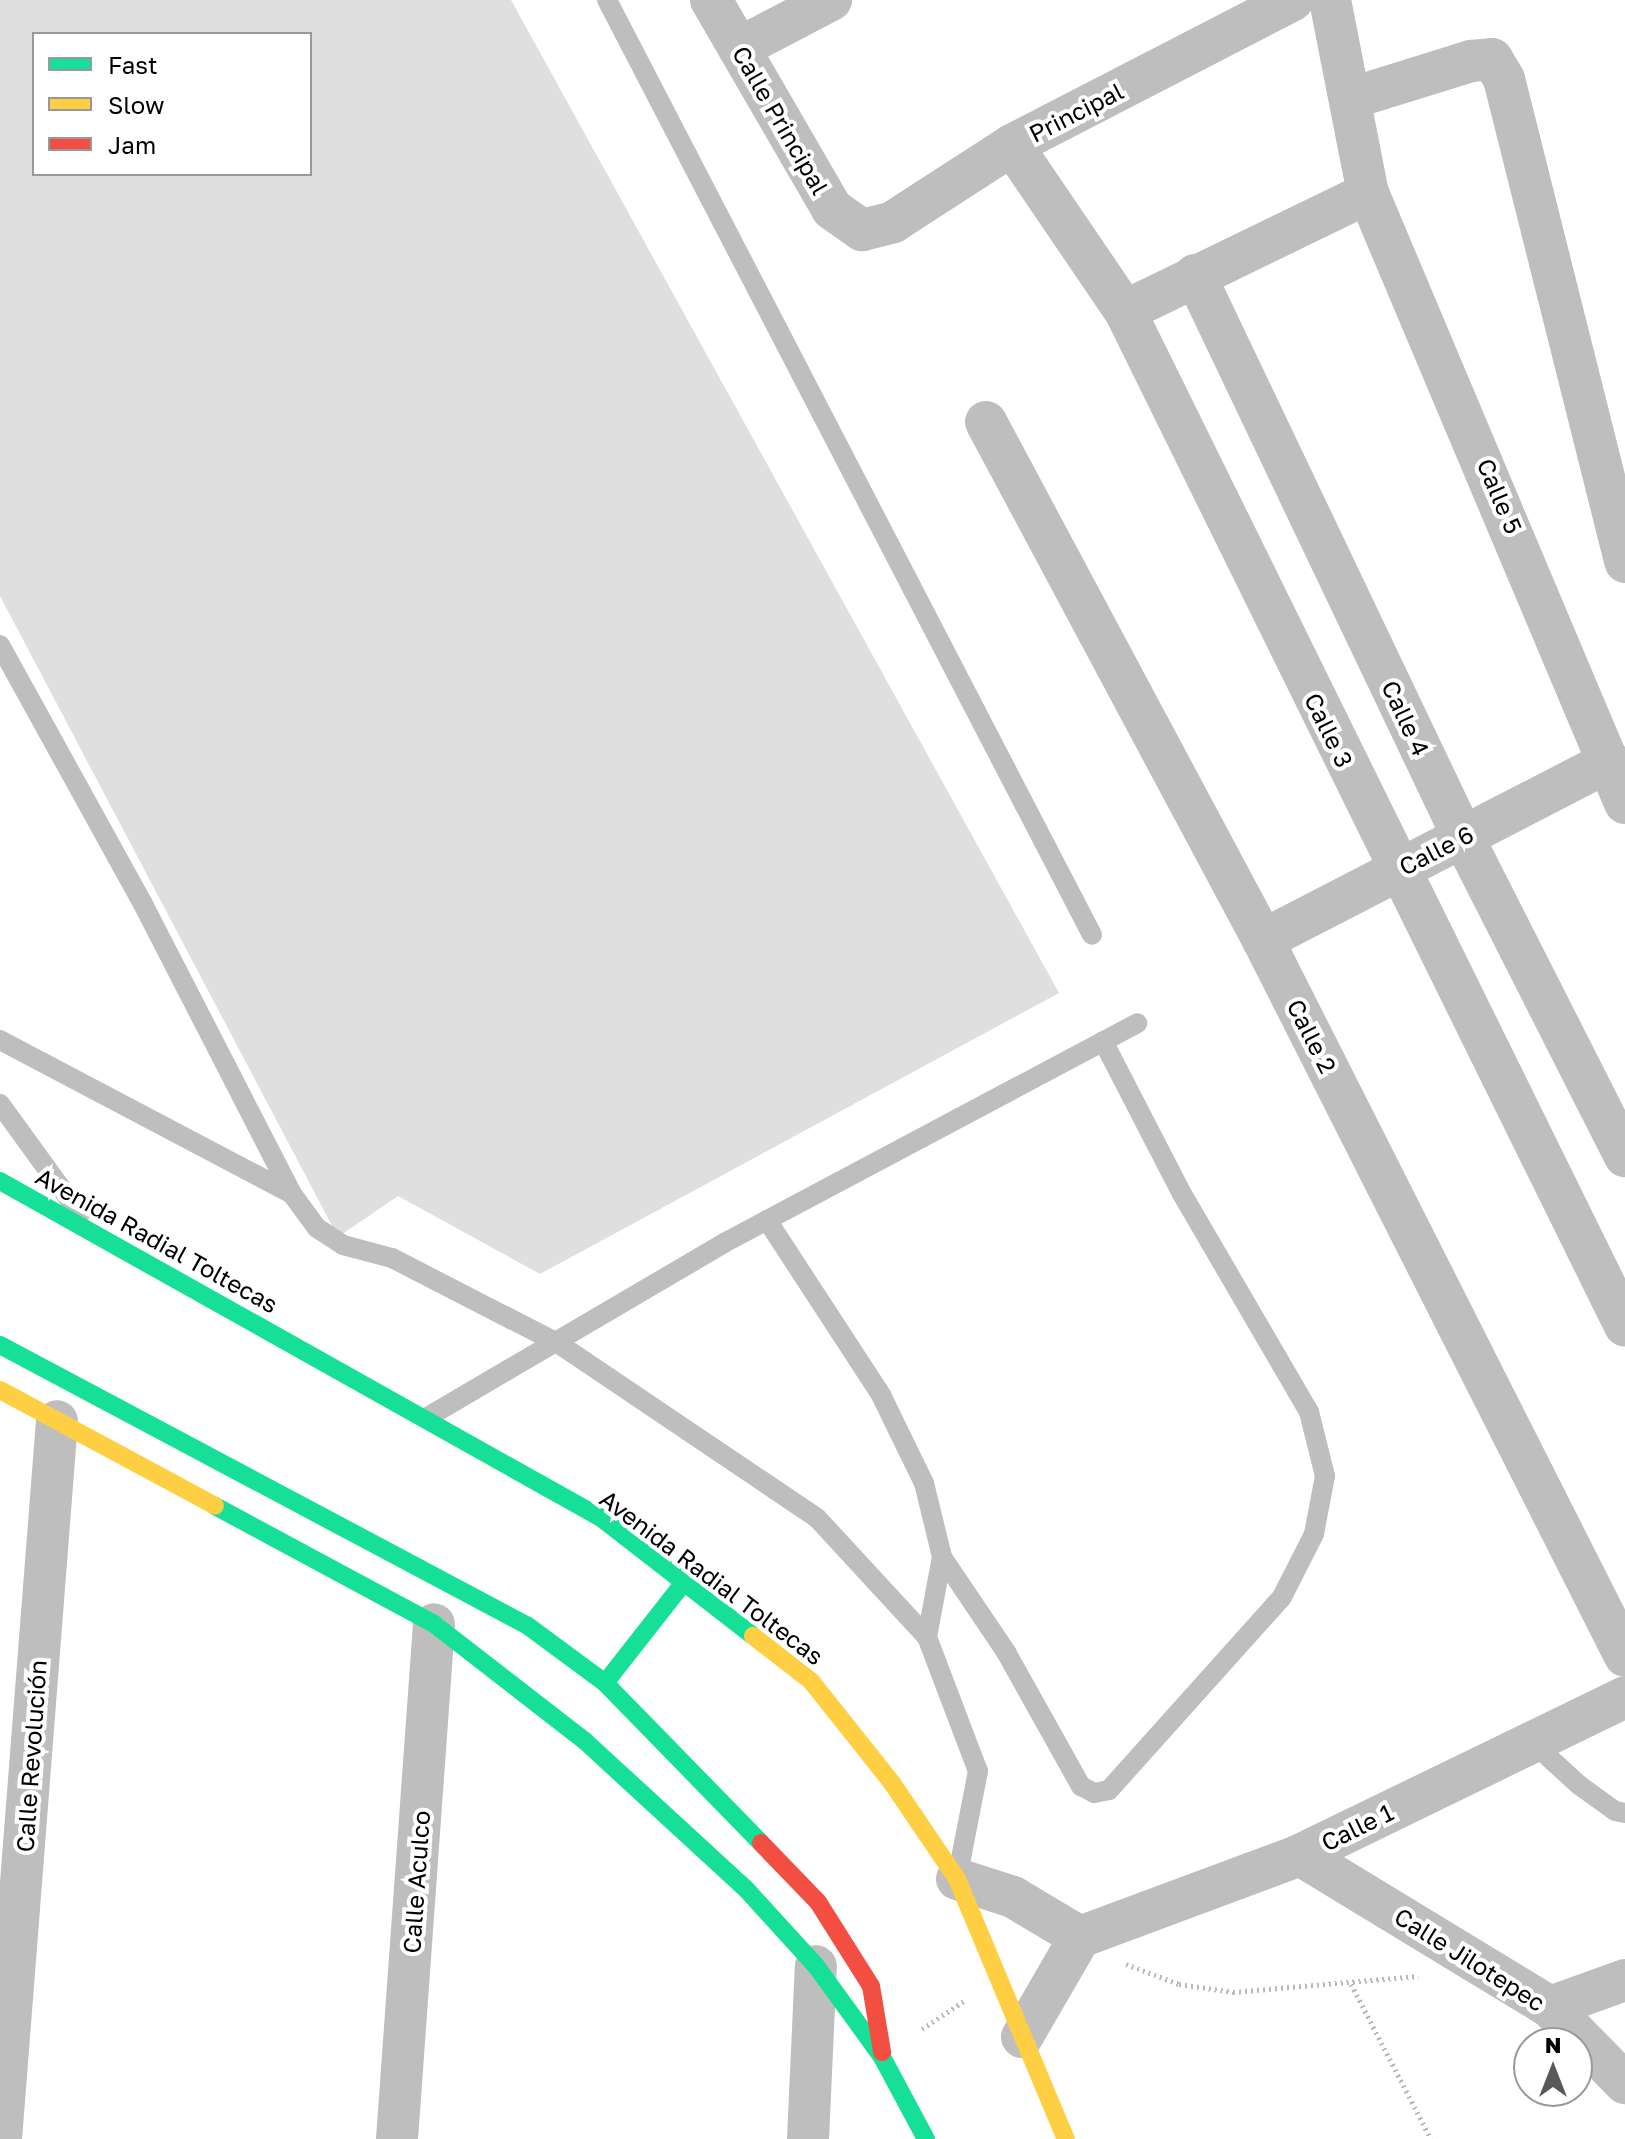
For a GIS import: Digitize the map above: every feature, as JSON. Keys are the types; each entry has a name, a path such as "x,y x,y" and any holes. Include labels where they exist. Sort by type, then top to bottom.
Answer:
{"main road":[{"name":"Avenida Radial Toltecas","path":"0,1181 601,1518 811,1681 892,1783 957,1879 1066,2139"},
{"path":"0,1345 464,1590 528,1626 605,1683 818,1902 871,1986 882,2057"},
{"path":"0,1390 434,1624 586,1742 675,1821 816,1966 882,2057 926,2139"},
{"path":"605,1683 685,1581"}],"street":[{"name":"Calle Principal","path":"711,0 832,209 862,230"},
{"path":"739,48 831,0"},
{"name":"Principal","path":"862,230 893,222 1012,145 1293,0"},
{"name":"Calle 5","path":"1330,0 1352,98 1368,193 1610,761 1625,803"},
{"path":"1352,98 1471,61 1492,59 1504,79 1625,562"},
{"name":"Calle 3","path":"1012,145 1125,311 1397,870 1625,1326"},
{"path":"1125,311 1368,193"},
{"name":"Calle 4","path":"1195,275 1463,837 1625,1156"},
{"name":"Calle 2","path":"986,422 1263,940 1625,1656"},
{"name":"Calle 6","path":"1263,940 1610,761"},
{"name":"Calle Revolución","path":"1,2139 57,1421"},
{"name":"Calle Aculco","path":"397,2139 434,1624"},
{"name":"Calle 1","path":"1080,1937 1300,1855 1625,1697"},
{"name":"Calle Jilotepec","path":"1300,1855 1550,2007 1625,2083"},
{"path":"957,1879 1013,1897 1080,1937 1022,2037"},
{"path":"808,2139 816,1966"},
{"path":"1550,2007 1625,1980"}],"lane":[{"path":"607,0 1092,935"},
{"path":"0,645 144,906 292,1194 317,1228 343,1245 392,1258 559,1344 817,1518 927,1637 978,1771 957,1879"},
{"path":"426,1418 559,1344 767,1220 1137,1023"},
{"path":"0,1040 292,1194"},
{"path":"767,1220 881,1395 924,1483 942,1557 1006,1652 1074,1775 1094,1793 1120,1782 1282,1597 1314,1534 1325,1476 1309,1412 1182,1194 1103,1041"},
{"path":"0,1104 90,1229"},
{"path":"927,1637 942,1557"},
{"path":"1532,1742 1579,1785 1615,1811 1625,1813"}],"path":[{"path":"1080,1937 1135,1969 1179,1984 1233,1992 1428,1975"},
{"path":"882,2057 998,1978"},
{"path":"1350,1983 1431,2139"}],"building":[{"path":"0,0 511,0 1059,993 540,1274 398,1196 338,1237 0,596"}],"traffic: fast":[{"path":"0,1181 601,1518 753,1636"},
{"path":"0,1345 528,1626 605,1683 761,1843"},
{"path":"215,1506 434,1624 586,1742 746,1889 816,1966 882,2057 926,2139"},
{"path":"605,1683 685,1581"}],"traffic: slow":[{"path":"0,1390 215,1506"},
{"path":"753,1636 811,1681 892,1783 957,1879 1066,2139"}],"traffic: jam":[{"path":"761,1843 818,1902 871,1986 882,2052"}]}
